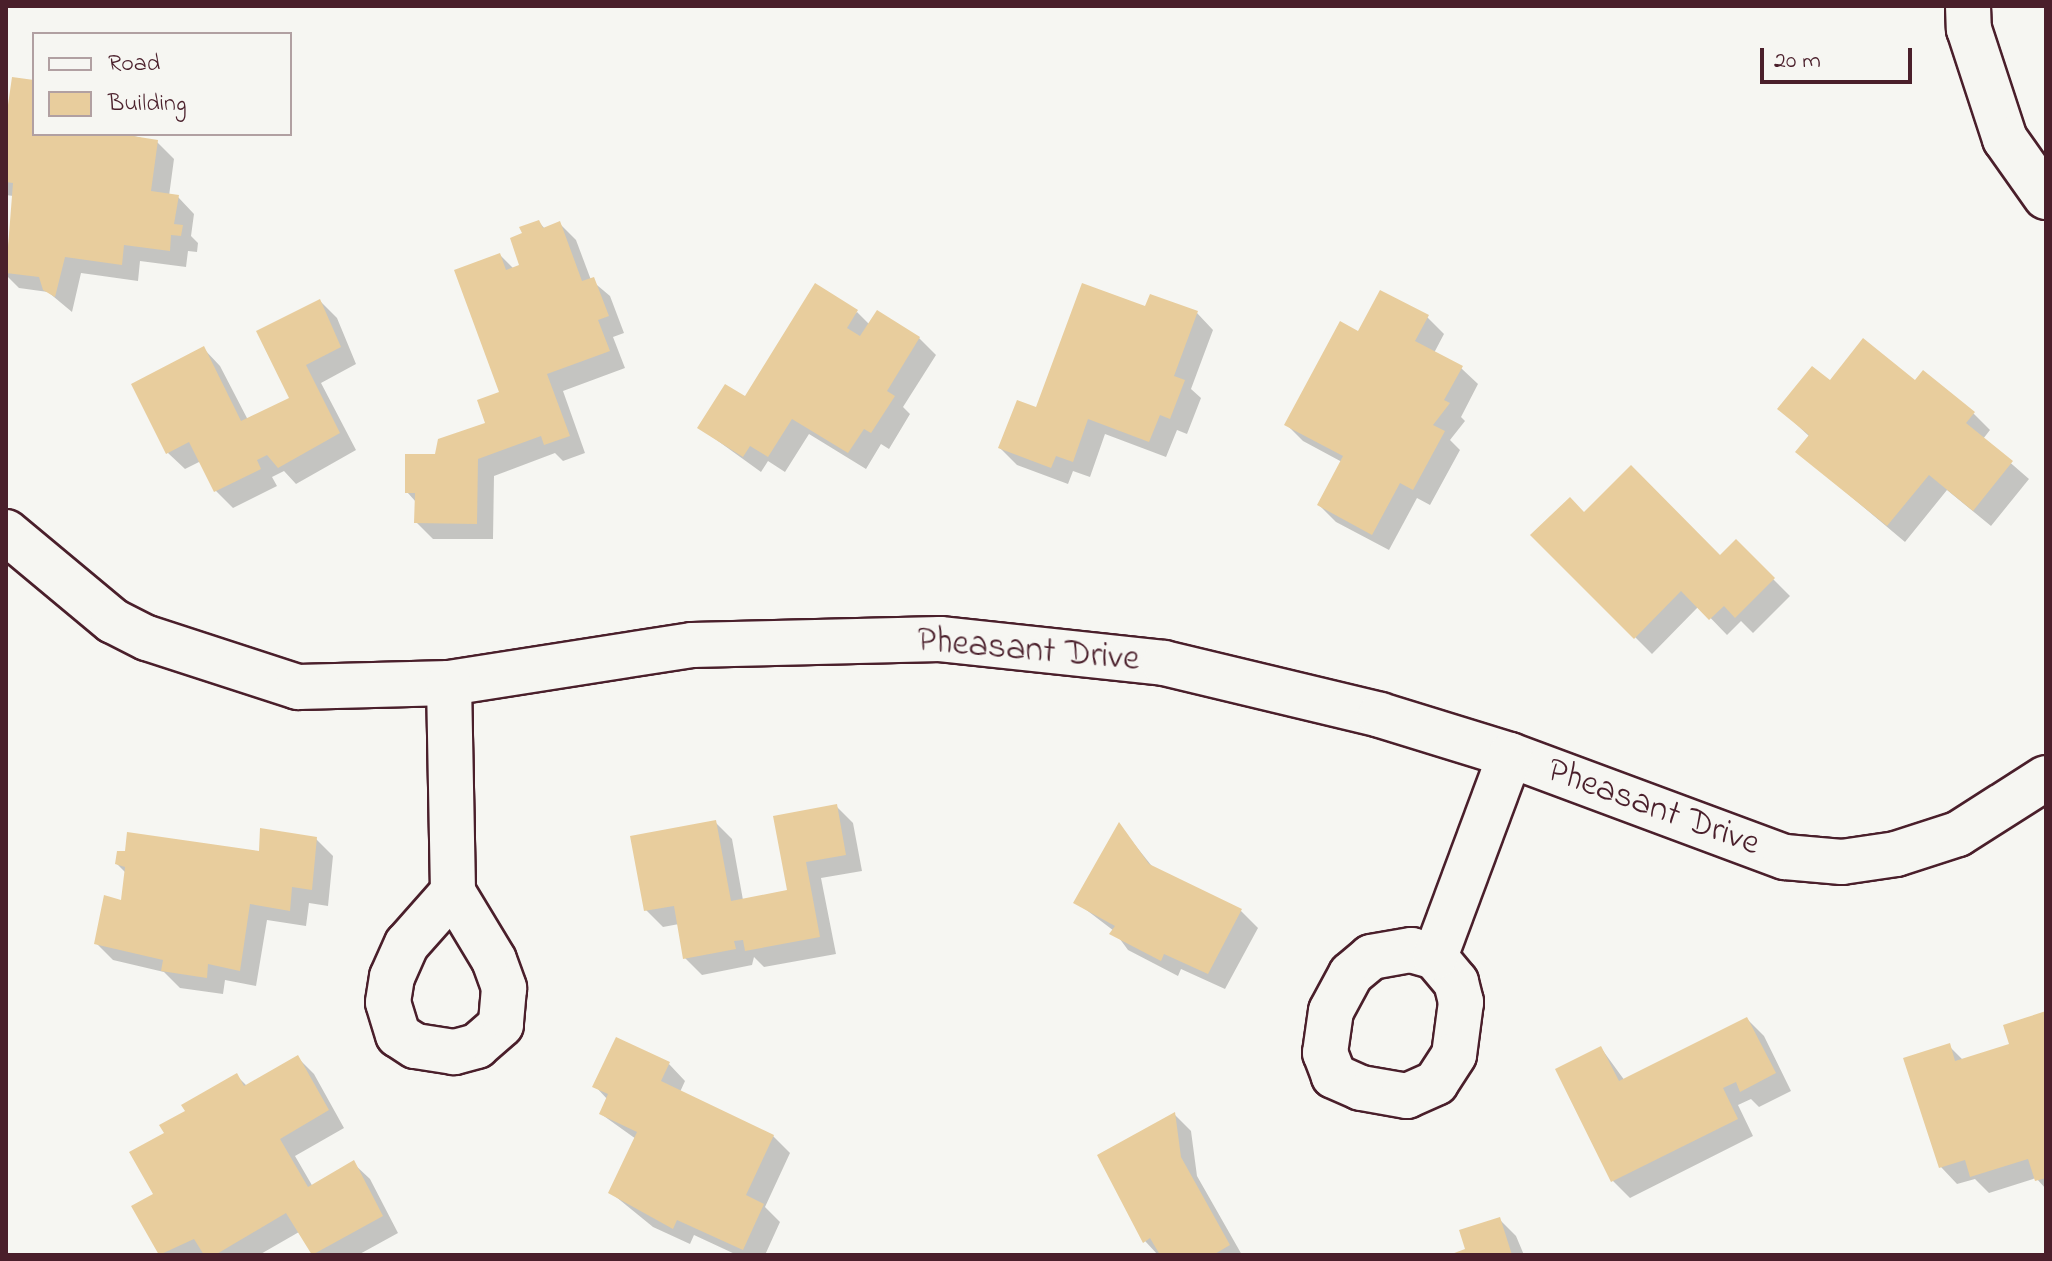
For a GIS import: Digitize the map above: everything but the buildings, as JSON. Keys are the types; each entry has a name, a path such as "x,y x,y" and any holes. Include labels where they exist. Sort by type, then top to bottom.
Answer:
{"street":[{"path":"1968,6 1969,29 2005,139 2046,197"},
{"name":"Pheasant Drive","path":"6,532 113,621 147,638 298,687 449,683 692,645 940,639 1164,663 1380,715 1510,755 1785,857 1842,862 1896,854 1958,834 2046,778"},
{"path":"449,683 453,892"},
{"path":"1435,957 1510,755"}]}
